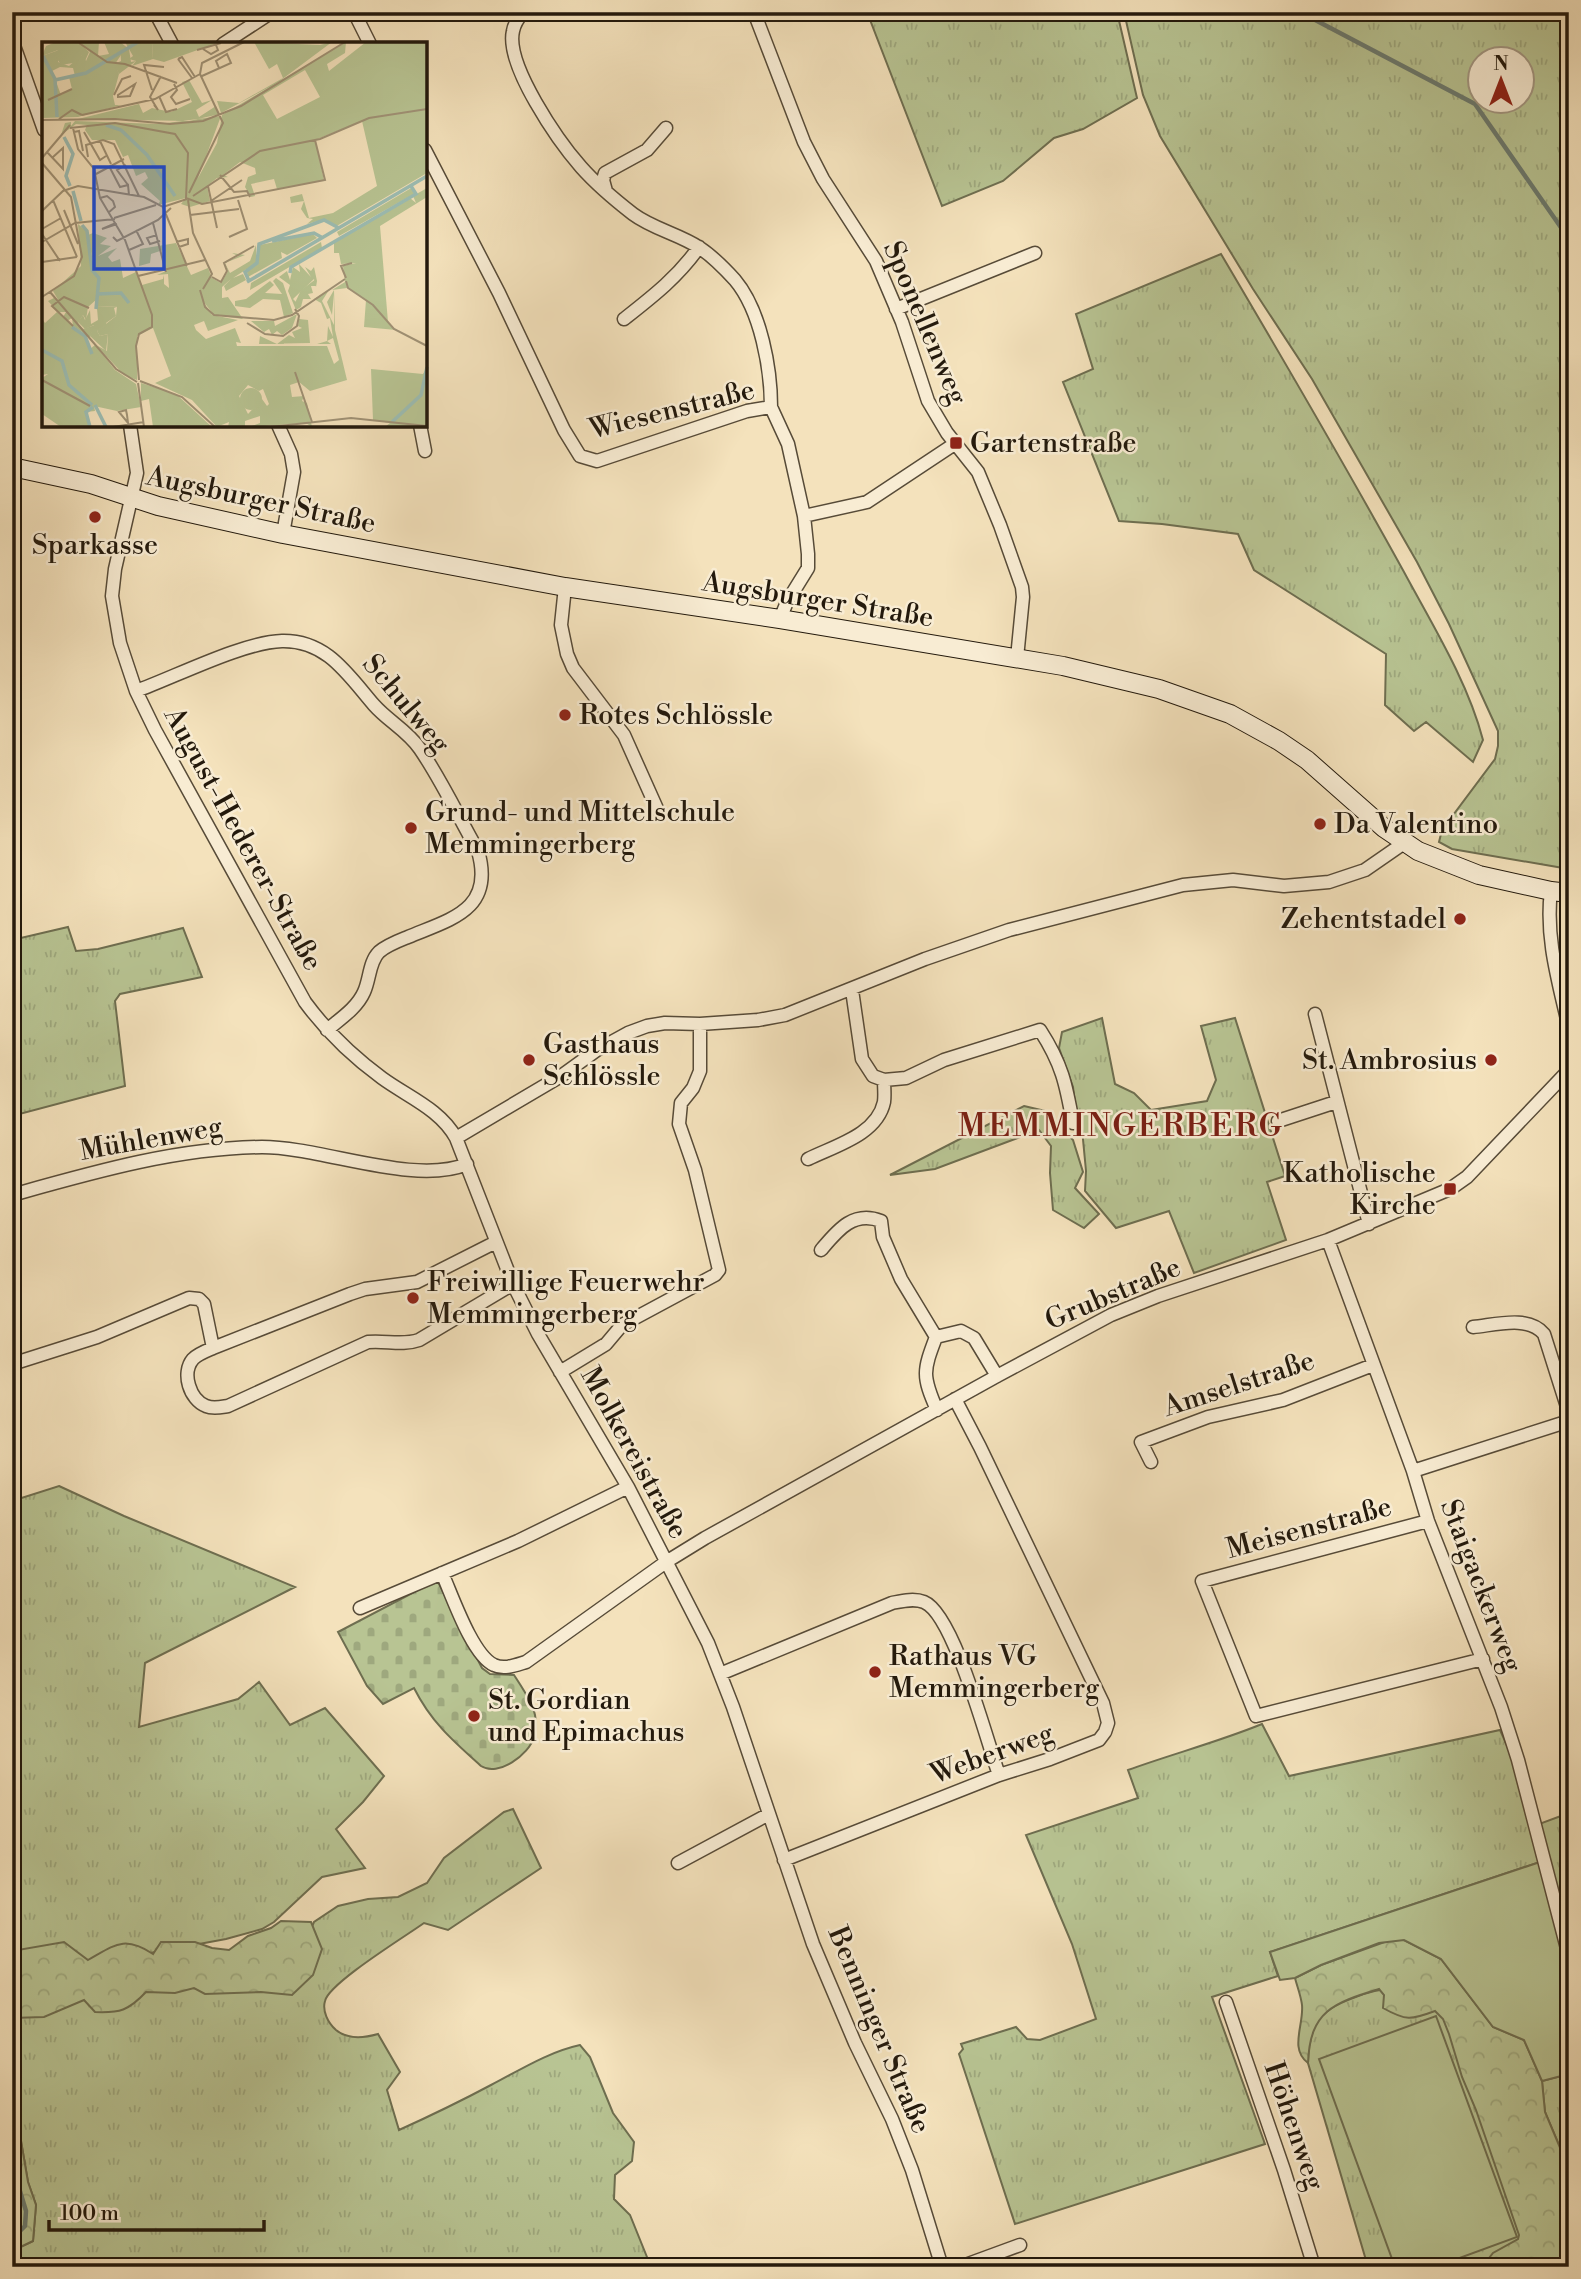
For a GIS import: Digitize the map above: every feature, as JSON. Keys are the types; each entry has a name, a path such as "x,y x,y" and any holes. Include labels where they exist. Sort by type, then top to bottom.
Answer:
{"street":[{"path":"155,12 171,42"},
{"path":"226,42 272,12"},
{"path":"354,12 369,42"},
{"path":"523,12 512,32 514,54 524,81 554,132 581,167 636,216 699,247 736,281 746,296 756,321 769,372 771,407"},
{"name":"Sponellenweg","path":"754,12 804,142 823,179 876,261 928,401 978,472 1019,576 1023,597 1017,658"},
{"path":"12,40 42,124"},
{"path":"606,191 603,180 605,173 647,150 666,128"},
{"name":"Wiesenstraße","path":"427,154 499,293 564,430 580,456 597,461 747,411 771,407 788,444 804,516 808,568 787,601 780,619"},
{"path":"624,319 669,284 699,247"},
{"path":"896,309 1035,254"},
{"name":"August-Hederer-Straße","path":"130,427 137,473 115,569 112,596 116,625 136,691 172,763 305,1002 327,1030 362,1063 443,1118 456,1138"},
{"path":"279,427 291,454 294,472 283,534"},
{"path":"420,427 425,451"},
{"path":"804,516 867,502 956,443"},
{"name":"Augsburger Straße","path":"12,467 91,484 132,499 283,534 565,587 1063,666 1159,689 1230,714 1279,741 1307,760 1404,843 1460,868 1560,892"},
{"path":"565,587 561,625 567,654 573,668 624,735 658,811"},
{"name":"Schulweg","path":"136,691 256,646 283,641 298,642 323,651 333,658 379,710 407,733 420,748 478,852 482,867 482,884 475,901 462,914 393,944 379,953 372,964 358,1004 327,1030"},
{"path":"456,1138 628,1033 665,1023 700,1024 758,1020 785,1015 970,942 1183,885 1233,880 1300,886 1344,878 1365,870 1404,843"},
{"path":"1560,892 1548,914 1551,944 1569,1028"},
{"path":"852,990 862,1059 873,1076 884,1080 906,1078 944,1060 1040,1030 1061,1067 1073,1123"},
{"path":"1315,1014 1368,1224"},
{"path":"560,1372 606,1344 622,1325 715,1275 719,1270 695,1170 679,1124 681,1103 693,1087 700,1071 700,1024"},
{"name":"Grubstraße","path":"442,1573 479,1650 491,1664 505,1667 526,1662 666,1562 705,1538 1111,1315 1328,1240 1431,1198 1467,1177 1569,1070"},
{"path":"808,1159 868,1129 879,1115 884,1101 884,1080"},
{"path":"1278,1121 1336,1102"},
{"name":"Molkereistraße","path":"456,1138 513,1284 560,1372 628,1487 666,1562"},
{"name":"Mühlenweg","path":"12,1195 123,1166 225,1148 298,1149 397,1168 450,1169 467,1164"},
{"path":"821,1250 840,1227 853,1219 874,1218 881,1221 883,1237 901,1279 936,1337"},
{"name":"Staigackerweg","path":"1328,1240 1413,1471 1428,1521 1483,1659 1518,1760 1569,1956"},
{"path":"496,1242 417,1282 365,1289 213,1348 193,1360 187,1375 197,1400 211,1408 228,1406 368,1342 401,1344 419,1340 513,1284"},
{"path":"12,1364 97,1337 189,1298 199,1299 204,1304 213,1348"},
{"path":"1473,1327 1524,1322 1538,1327 1544,1334 1569,1413"},
{"path":"936,1337 961,1331 974,1338 997,1376"},
{"path":"936,1337 926,1365 925,1379 937,1410"},
{"name":"Amselstraße","path":"1151,1462 1141,1442 1208,1417 1283,1400 1373,1364"},
{"name":"Weberweg","path":"784,1860 999,1775 1099,1740 1105,1732 1107,1713 955,1399"},
{"path":"1413,1471 1569,1422"},
{"path":"360,1608 518,1541 628,1487"},
{"name":"Meisenstraße","path":"1428,1521 1202,1581 1256,1716 1483,1659"},
{"name":"Benninger Straße","path":"666,1562 708,1643 813,1944 855,2043 892,2119 912,2170 942,2267"},
{"path":"720,1674 892,1603 910,1600 923,1602 934,1609 949,1630 999,1775"},
{"path":"678,1863 769,1814"},
{"name":"Höhenweg","path":"1226,2002 1284,2169 1314,2267"},
{"path":"960,2267 1020,2245"}],"green space":[{"path":"867,12 1117,12 1137,98 1083,129 1054,138 1003,181 942,206"},
{"path":"1124,12 1569,12 1569,869 1452,849 1439,842 1442,830 1495,759 1498,731 1417,562 1312,379 1253,289 1160,136 1143,95"},
{"path":"1221,254 1359,492 1448,654 1468,697 1483,740 1473,762 1426,722 1414,731 1385,705 1386,654 1254,570 1238,534 1119,521 1063,382 1093,369 1076,314"},
{"path":"68,927 76,951 98,949 183,928 202,977 120,994 115,1001 125,1086 12,1116 12,940"},
{"path":"1102,1018 1115,1084 1134,1093 1151,1110 1207,1101 1216,1080 1201,1026 1235,1018 1285,1176 1267,1182 1286,1240 1194,1273 1169,1211 1116,1228 1085,1191 1082,1129 1076,1112 1073,1087 1059,1048 1062,1032"},
{"path":"1024,1106 1045,1111 1073,1140 1083,1172 1075,1188 1099,1214 1084,1228 1053,1210 1051,1146 1039,1130 935,1169 890,1175"},
{"path":"59,1486 295,1587 145,1663 139,1727 238,1699 259,1682 290,1725 325,1708 384,1776 336,1829 365,1868 322,1877 274,1922 262,1929 226,1939 12,1976 12,1501"},
{"path":"437,1580 482,1668 490,1674 514,1675 534,1710 535,1729 531,1744 520,1757 496,1769 481,1766 452,1739 435,1721 414,1688 383,1704 367,1686 338,1632"},
{"path":"1262,1724 1289,1776 1500,1730 1510,1752 1540,1862 1270,1952 1278,1976 1212,1997 1265,2144 1015,2224 959,2054 963,2049 961,2044 1016,2027 1027,2039 1040,2040 1096,2019 1072,1944 1026,1835 1138,1798 1128,1770"},
{"path":"513,1809 541,1868 448,1930 424,1923 340,1983 325,2001 325,2013 333,2027 351,2037 378,2034 400,2072 387,2090 399,2130 545,2057 580,2045 590,2057 613,2113 634,2142 632,2161 615,2175 614,2199 630,2215 651,2267 12,2267 12,2251 33,2241 36,2205 28,2182 21,2141 12,2119 12,1996 115,1985 285,1987 314,1922 338,1906 368,1899 398,1897 427,1883 444,1858 504,1812"},
{"path":"1569,1813 1569,1936 1539,1824"},
{"path":"1540,1862 1569,1969 1569,2074 1542,2081 1524,2040 1493,2027 1441,1959 1404,1940 1379,1943 1295,1978 1280,1980 1270,1952"},
{"path":"281,1921 311,1922 322,1949 313,1975 292,1995 261,1992 205,1994 194,1988 175,1993 146,1992 129,2007 111,2012 95,2012 84,2000 44,2017 12,2018 12,1951 64,1942 88,1960 120,1944 134,1945 153,1954 161,1942 195,1942 229,1950 248,1936 271,1928"},
{"path":"1390,1940 1404,1940 1441,1959 1493,2027 1524,2040 1542,2081 1545,2112 1569,2169 1569,2267 1482,2267 1493,2253 1518,2239 1519,2235 1449,2034 1443,2019 1435,2011 1403,2017 1383,2008 1384,1995 1379,1989 1363,1994 1337,2005 1319,2020 1313,2031 1308,2063 1302,2057 1298,2044 1302,2005 1295,1978 1321,1965"},
{"path":"1395,1988 1447,2016 1524,2243 1510,2267 1368,2267 1308,2063 1310,2039 1317,2022 1331,2008 1363,1994"},
{"path":"1436,2016 1517,2237 1435,2267 1395,2267 1319,2059"},
{"path":"1569,2074 1569,2169 1545,2112 1542,2081"},
{"path":"12,2119 21,2141 28,2182 36,2205 33,2241 12,2251"}],"waterway":[{"path":"1300,12 1475,104 1569,239"},
{"path":"12,2165 26,2211 25,2226 12,2239"}],"place":[{"name":"Gartenstraße","path":"956,443"},
{"name":"Sparkasse","path":"95,517"},
{"name":"Rotes Schlössle","path":"565,715"},
{"name":"Da Valentino","path":"1320,824"},
{"name":"Grund- und Mittelschule Memmingerberg","path":"411,828"},
{"name":"Zehentstadel","path":"1460,919"},
{"name":"Gasthaus Schlössle","path":"529,1060"},
{"name":"St. Ambrosius","path":"1491,1060"},
{"name":"Katholische Kirche","path":"1450,1189"},
{"name":"Freiwillige Feuerwehr Memmingerberg","path":"413,1298"},
{"name":"Rathaus VG Memmingerberg","path":"875,1672"},
{"name":"St. Gordian und Epimachus","path":"474,1716"}],"district":[{"name":"MEMMINGERBERG","path":"1121,1126"}]}
